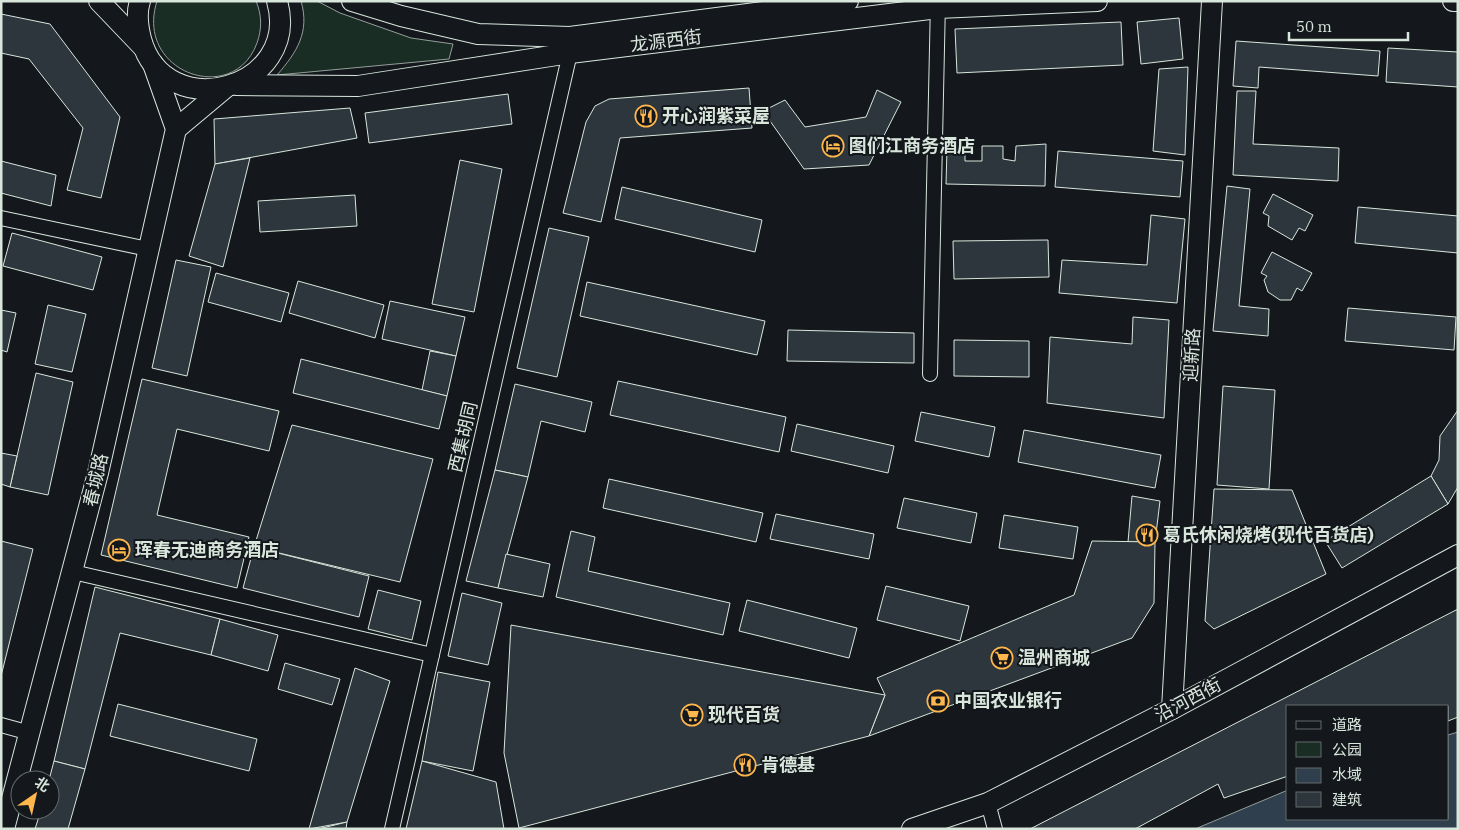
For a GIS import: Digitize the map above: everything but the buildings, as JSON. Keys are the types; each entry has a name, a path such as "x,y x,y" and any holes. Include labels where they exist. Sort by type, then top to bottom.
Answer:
{"main road":[{"path":"99,1 148,56"},
{"path":"140,1 138,27 176,129 231,87 255,73 270,55 278,34 280,11 277,1"},
{"name":"龙源西街","path":"352,1 401,16 478,34 570,37 848,1"},
{"name":"龙源西街","path":"148,56 168,77 186,86 206,90 231,87 358,86 570,53 938,5 1096,1"},
{"name":"迎新路","path":"1172,709 1212,1"},
{"path":"1453,1 1458,1"},
{"name":"春城路","path":"4,829 98,473 176,129"},
{"name":"沿河西街","path":"912,829 988,803 1172,709 1458,555"}],"street":[{"path":"930,374 938,5"},
{"name":"西集胡同","path":"392,829 570,53"},
{"path":"1,218 148,248"},
{"path":"73,572 432,655"},
{"path":"1,725 30,733"},
{"path":"988,803 995,829"}],"green space":[{"path":"157,1 256,1 261,22 257,43 245,63 228,74 209,77 190,73 172,63 160,47 154,26"},
{"path":"301,1 317,1 340,13 411,38 453,44 449,59 277,75 296,50 303,32 304,22"}],"water":[{"path":"1458,732 1458,829 1195,829 1286,791 1286,820 1449,820 1449,735"}],"place":[{"name":"开心润紫菜屋","path":"646,116"},
{"name":"图们江商务酒店","path":"833,146"},
{"name":"葛氏休闲烧烤(现代百货店)","path":"1147,535"},
{"name":"珲春无迪商务酒店","path":"119,550"},
{"name":"温州商城","path":"1002,658"},
{"name":"中国农业银行","path":"938,701"},
{"name":"现代百货","path":"692,715"},
{"name":"肯德基","path":"745,765"}]}
